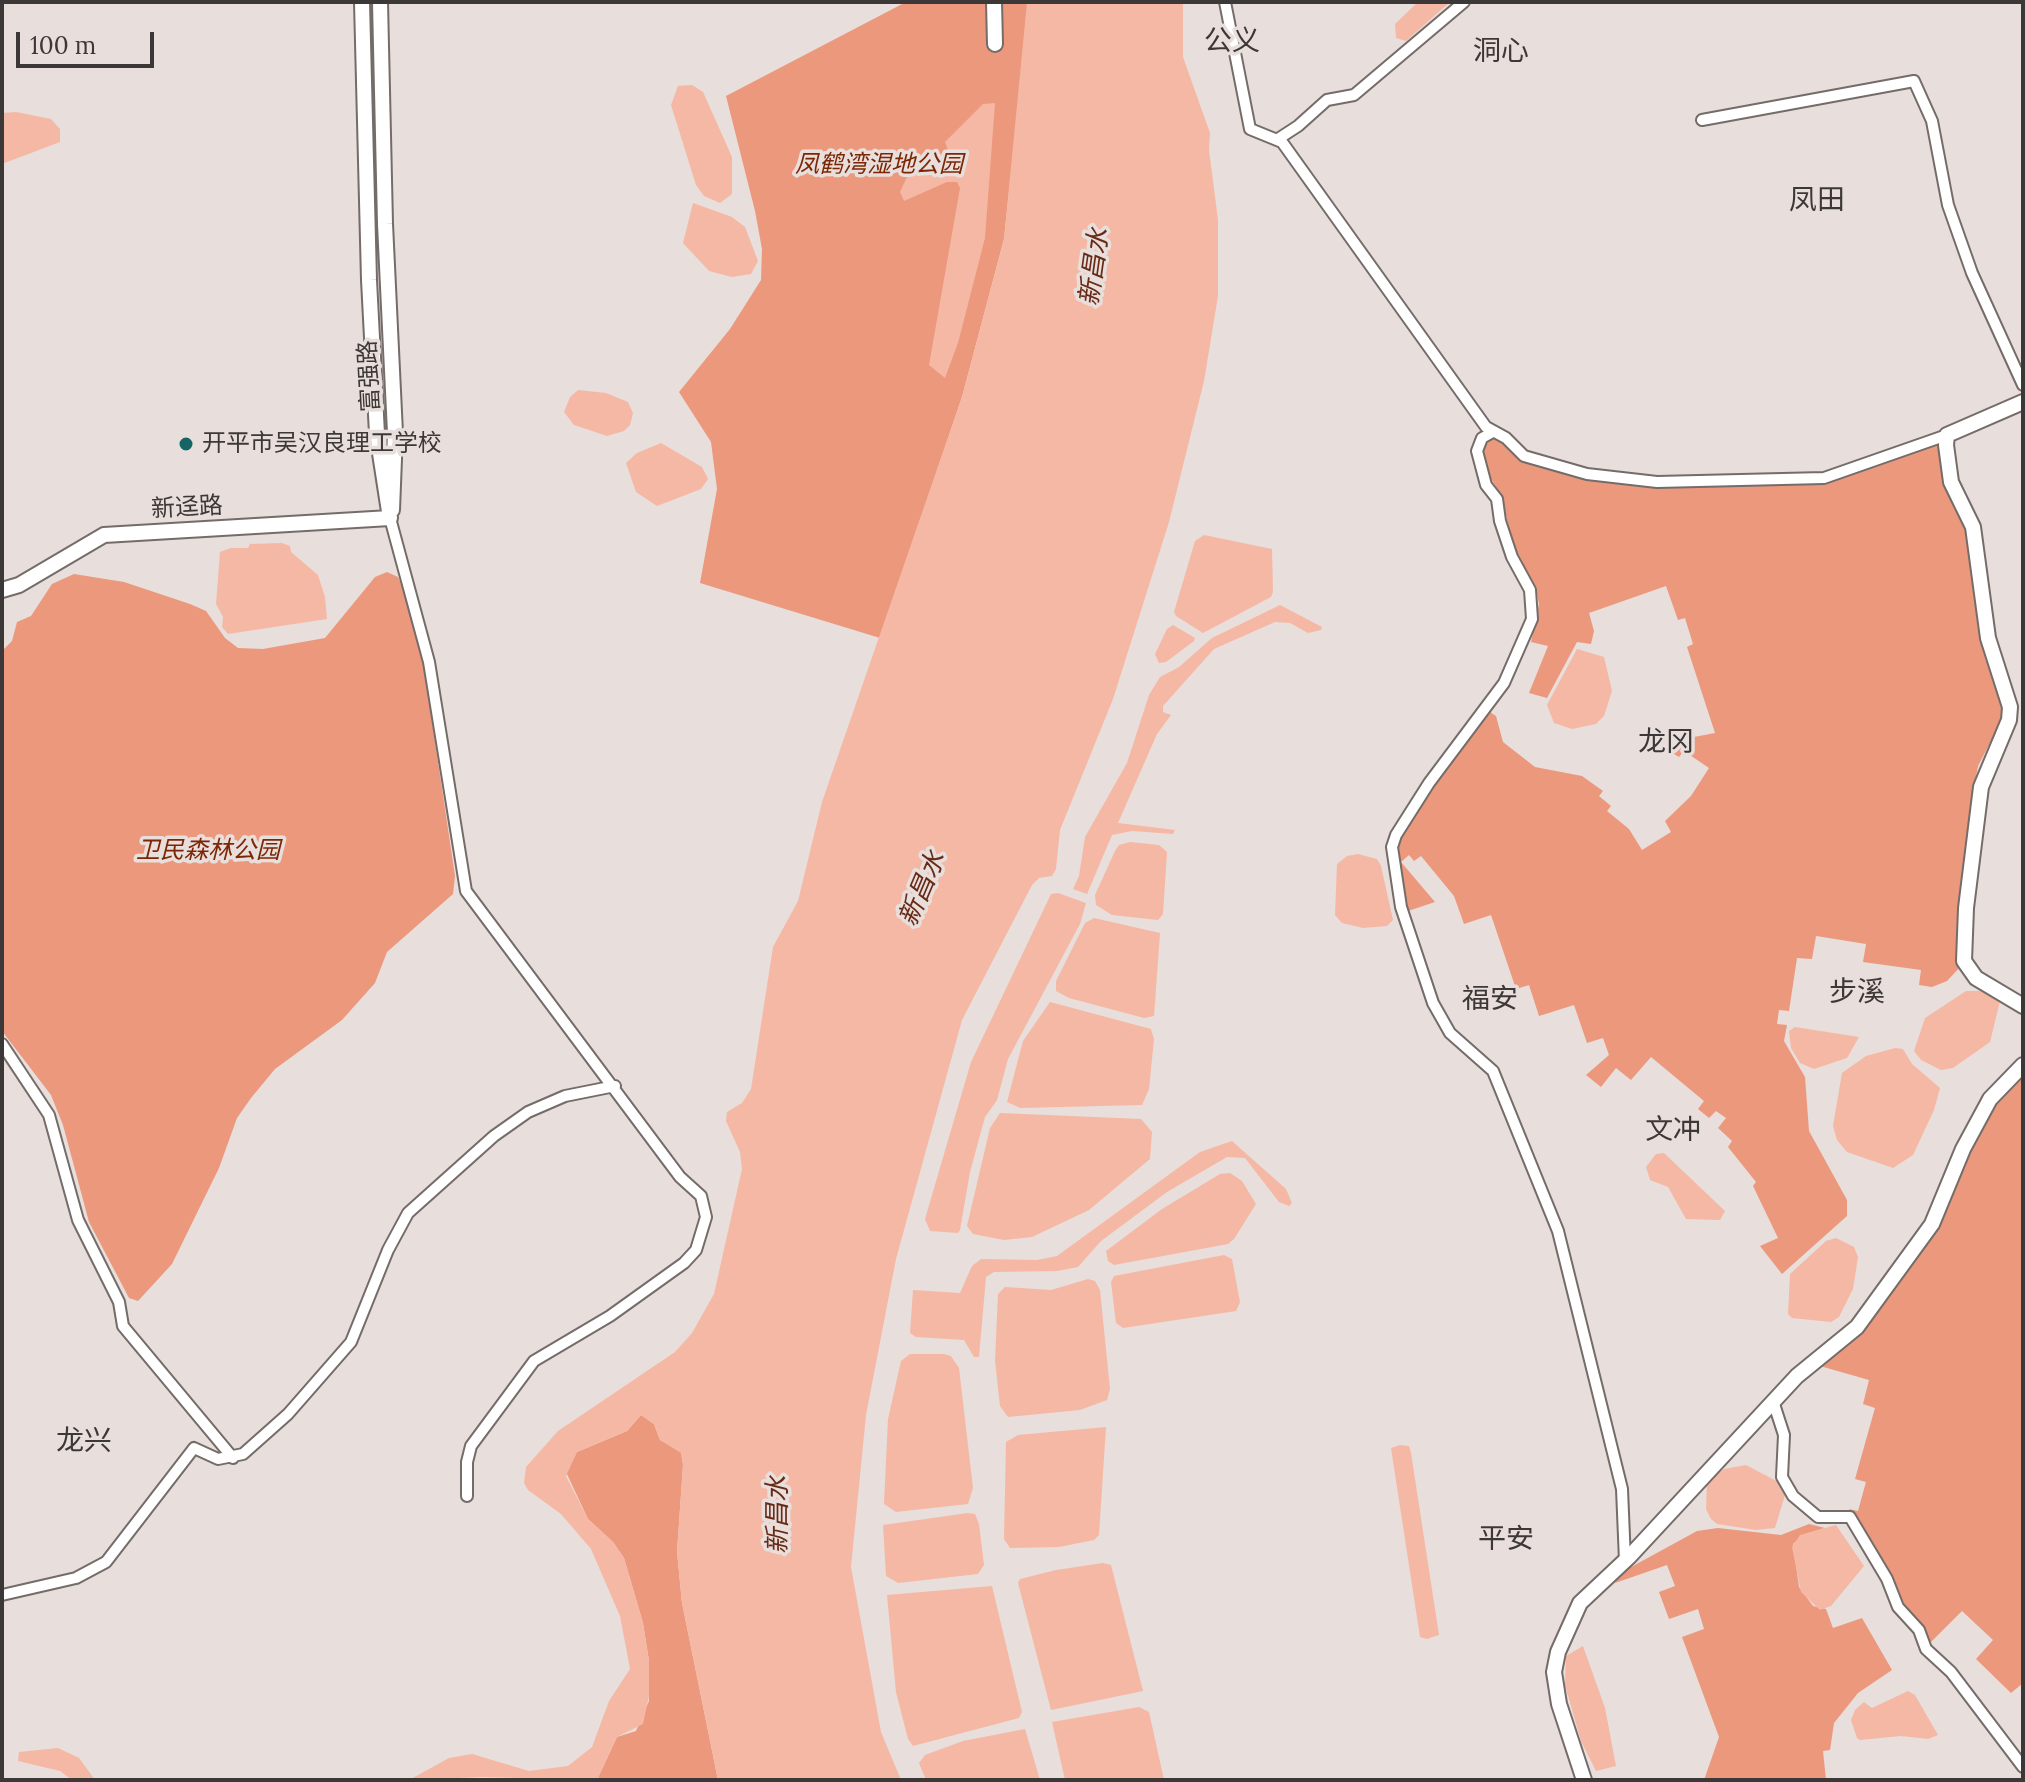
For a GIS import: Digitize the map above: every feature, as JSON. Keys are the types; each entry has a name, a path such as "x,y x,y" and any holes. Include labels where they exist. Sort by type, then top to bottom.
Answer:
{"street":[{"name":"富强路","path":"362,2 369,280 377,434 390,518"},
{"name":"富强路","path":"380,2 385,224 395,433 394,498 390,518"},
{"path":"994,2 995,44"},
{"path":"1225,2 1249,126 1254,132 1278,139 1491,433 1506,438 1529,459 1587,474 1683,483 1831,477 1947,435 2023,402"},
{"path":"1278,139 1327,100 1354,95 1464,2"},
{"path":"1702,120 1914,81 1932,121 1948,205 1972,273 2023,385"},
{"path":"1491,433 1482,438 1477,451 1486,485 1497,499 1500,521 1512,557 1530,590 1532,619 1504,683 1429,783 1396,835 1392,847 1401,907 1433,1003 1450,1033 1493,1071 1558,1231 1622,1489 1625,1561"},
{"path":"1947,435 1951,482 1973,527 1988,638 2010,707 2009,720 1981,787 1966,908 1964,961 1976,978 2023,1006"},
{"name":"新迳路","path":"2,590 19,585 104,535 390,518"},
{"path":"390,518 412,589 429,662 466,891 615,1086 680,1177 701,1196 706,1217 704,1234 696,1250 684,1263 610,1316 534,1361 471,1446 467,1462 467,1496"},
{"path":"2,1044 49,1115 78,1220 119,1302 123,1326 233,1458"},
{"path":"1584,1780 1554,1684 1555,1663 1580,1603 1625,1561 1773,1401 1806,1368 1843,1341 1867,1314 1932,1224 1963,1149 1990,1099 2023,1065"},
{"path":"2,1595 76,1578 106,1562 194,1448 212,1458 233,1458 243,1454 288,1414 351,1342 388,1250 408,1213 494,1136 528,1112 565,1096 615,1086"},
{"path":"1773,1401 1784,1438 1782,1477 1793,1496 1818,1517 1850,1517 1887,1579 1898,1607 1919,1630 1926,1649 1951,1672 2023,1767"}],"green space":[{"name":"凤鹤湾湿地公园","path":"906,2 1027,2 1027,19 1004,239 962,397 880,638 700,583 717,489 711,442 679,392 730,329 761,280 762,249 755,211 726,96"},
{"path":"1493,439 1504,441 1522,459 1537,466 1629,482 1705,485 1837,479 1936,443 1941,448 1944,476 1966,520 1980,639 1986,661 2000,687 2004,716 1978,766 1974,788 1961,966 1947,981 1932,987 1919,985 1921,970 1863,962 1866,944 1816,936 1812,959 1797,958 1789,1011 1779,1010 1777,1024 1787,1025 1784,1041 1805,1077 1809,1131 1847,1200 1847,1216 1782,1274 1760,1246 1778,1238 1753,1186 1756,1182 1728,1147 1732,1141 1718,1128 1726,1118 1716,1111 1709,1118 1698,1109 1704,1101 1651,1057 1631,1080 1616,1068 1601,1087 1586,1075 1609,1055 1603,1038 1587,1043 1574,1005 1539,1016 1529,985 1516,989 1491,915 1464,924 1454,896 1421,856 1414,861 1409,855 1401,862 1435,902 1405,912 1396,844 1432,783 1487,710 1496,716 1503,742 1535,767 1582,776 1603,791 1599,796 1611,806 1607,811 1629,829 1642,850 1671,832 1665,821 1691,796 1709,768 1684,751 1679,757 1669,751 1673,741 1715,733 1687,647 1693,644 1685,618 1678,620 1666,586 1589,613 1594,631 1591,644 1577,642 1547,698 1529,693 1548,646 1531,642 1539,604 1536,589 1514,553 1502,496 1486,471 1483,450 1485,443"},
{"name":"卫民森林公园","path":"387,572 398,577 406,595 423,661 455,876 453,894 387,952 375,983 342,1020 275,1069 251,1098 237,1118 219,1168 172,1264 138,1301 129,1298 89,1222 63,1125 51,1095 2,1031 2,651 12,641 17,622 31,616 52,584 74,574 124,582 190,604 206,611 225,638 238,648 263,649 325,638 375,577"},
{"path":"2023,1072 2023,1683 2011,1693 1976,1659 1993,1640 1962,1611 1931,1642 1903,1609 1849,1509 1858,1511 1866,1482 1855,1479 1875,1408 1863,1404 1869,1380 1820,1366 1855,1337 1919,1254 1998,1097"},
{"path":"641,1415 654,1424 660,1440 681,1452 683,1465 677,1552 682,1603 718,1780 597,1780 617,1737 636,1731 649,1701 649,1661 643,1623 624,1558 613,1542 588,1519 566,1472 577,1452 627,1431"},
{"path":"1809,1524 1825,1528 1805,1534 1793,1544 1799,1587 1813,1606 1826,1609 1833,1628 1862,1618 1892,1670 1858,1693 1834,1723 1830,1750 1823,1751 1826,1780 1704,1780 1719,1737 1682,1637 1704,1629 1698,1609 1669,1619 1659,1592 1675,1586 1667,1565 1615,1583 1622,1572 1697,1531 1718,1528 1781,1535"}],"water":[{"name":"新昌水","path":"1027,2 1183,2 1183,57 1210,133 1209,150 1218,220 1218,296 1204,381 1169,522 1113,699 1060,830 1056,869 1052,876 1039,878 1032,885 962,1020 896,1259 866,1415 851,1567 881,1732 901,1780 718,1780 682,1603 677,1552 683,1465 681,1453 660,1440 654,1424 641,1415 627,1431 577,1452 566,1476 588,1519 613,1542 624,1558 643,1623 649,1661 649,1696 643,1724 617,1737 597,1780 482,1777 409,1780 449,1758 472,1754 529,1771 568,1766 592,1747 609,1701 630,1669 620,1616 591,1549 561,1514 528,1490 524,1483 526,1467 558,1431 675,1352 692,1333 714,1294 742,1169 740,1152 726,1121 727,1112 742,1103 751,1089 773,947 798,901 822,802 962,397 1004,239"},
{"path":"1418,2 1450,2 1406,41 1396,38 1395,24"},
{"path":"692,85 703,92 732,157 732,194 720,203 704,196 696,185 671,105 678,86"},
{"path":"995,103 985,238 958,343 945,378 929,365 960,188 957,182 947,182 904,201 900,192 910,170 948,150 945,142 983,104"},
{"path":"16,112 51,119 60,129 60,142 2,164 2,113"},
{"path":"693,203 732,217 745,227 758,261 751,274 732,277 709,271 683,243"},
{"path":"578,390 606,393 628,402 633,413 630,425 624,431 607,436 574,425 564,412 570,397"},
{"path":"661,443 702,467 708,479 701,489 657,506 636,492 626,463 637,453"},
{"path":"1204,535 1272,549 1273,592 1271,597 1203,633 1174,612 1195,541"},
{"path":"282,543 290,546 291,552 318,575 325,597 327,619 228,634 222,627 223,617 216,604 220,552 231,548 248,548 250,544"},
{"path":"1280,605 1322,627 1321,630 1308,633 1290,623 1275,622 1214,649 1163,706 1163,712 1171,715 1157,734 1118,823 1175,830 1173,834 1132,831 1112,835 1087,894 1073,889 1079,876 1085,837 1127,763 1149,695 1160,677 1179,667 1212,638"},
{"path":"1173,625 1195,638 1194,641 1166,662 1159,663 1155,654 1167,629"},
{"path":"1577,649 1604,657 1612,691 1604,716 1596,724 1572,729 1554,723 1547,705"},
{"path":"1130,842 1159,845 1167,852 1163,914 1158,920 1112,915 1096,905 1095,895 1115,851 1119,845"},
{"path":"1358,854 1377,859 1381,866 1393,920 1387,926 1363,928 1342,923 1335,915 1337,864 1347,856"},
{"path":"1058,893 1086,903 1080,924 1008,1059 997,1100 985,1117 970,1172 960,1230 958,1233 930,1231 925,1219 971,1062 1051,894"},
{"path":"1094,918 1160,933 1154,1016 1144,1018 1069,998 1056,991 1056,981 1085,923"},
{"path":"1966,991 1980,991 2000,1001 1990,1042 1953,1068 1941,1070 1921,1060 1914,1051 1925,1018"},
{"path":"1050,1002 1151,1029 1154,1039 1149,1089 1142,1105 1020,1108 1007,1102 1023,1041"},
{"path":"1795,1027 1859,1037 1847,1058 1814,1069 1800,1063 1791,1048 1789,1031"},
{"path":"1895,1048 1903,1049 1912,1064 1940,1088 1934,1110 1913,1155 1893,1168 1847,1152 1837,1140 1833,1126 1842,1073 1866,1056"},
{"path":"1000,1113 1141,1119 1152,1132 1150,1159 1089,1210 1032,1237 1004,1240 973,1234 967,1226 990,1128"},
{"path":"1232,1141 1286,1189 1292,1203 1289,1206 1279,1202 1245,1158 1227,1157 1167,1192 1101,1241 1078,1267 1057,1271 994,1272 986,1277 979,1357 974,1357 964,1340 916,1337 910,1333 913,1290 960,1293 972,1266 981,1259 1037,1260 1057,1256 1200,1152"},
{"path":"1664,1153 1725,1211 1720,1220 1686,1219 1668,1187 1650,1180 1646,1167 1656,1154"},
{"path":"1230,1173 1242,1181 1256,1204 1228,1244 1114,1265 1108,1261 1106,1251 1162,1209 1220,1174"},
{"path":"1836,1238 1854,1247 1858,1257 1853,1289 1839,1317 1831,1322 1792,1318 1788,1314 1790,1274 1826,1241"},
{"path":"1224,1255 1232,1259 1240,1302 1236,1311 1123,1328 1116,1323 1111,1282 1114,1276"},
{"path":"1088,1279 1095,1281 1100,1290 1110,1389 1107,1400 1080,1410 1008,1417 1000,1406 995,1361 998,1294 1005,1287 1051,1290"},
{"path":"910,1354 951,1356 959,1368 973,1488 968,1504 896,1512 884,1504 888,1419 901,1361"},
{"path":"1106,1427 1099,1535 1094,1540 1059,1547 1010,1548 1004,1539 1006,1442 1018,1435"},
{"path":"1409,1446 1411,1453 1439,1635 1427,1639 1420,1637 1391,1448"},
{"path":"1746,1465 1782,1484 1785,1495 1775,1528 1756,1530 1717,1524 1706,1509 1707,1482 1724,1469"},
{"path":"975,1514 979,1524 984,1565 978,1574 898,1583 886,1576 883,1525"},
{"path":"1836,1525 1864,1566 1831,1606 1820,1610 1801,1592 1792,1547 1800,1535"},
{"path":"1103,1563 1111,1565 1143,1691 1051,1710 1018,1583 1020,1579 1056,1570"},
{"path":"992,1586 1022,1712 1019,1718 913,1746 908,1739 896,1692 887,1595"},
{"path":"1583,1646 1605,1708 1616,1766 1596,1771 1581,1741 1565,1685 1566,1656"},
{"path":"1908,1691 1915,1695 1938,1735 1928,1739 1901,1736 1857,1738 1851,1720 1855,1710 1864,1702 1872,1708"},
{"path":"1139,1707 1149,1712 1164,1780 1065,1780 1052,1722"},
{"path":"1025,1729 1040,1780 926,1780 919,1763 925,1755 963,1741"},
{"path":"58,1748 79,1758 95,1780 72,1780 60,1771 18,1761 19,1752"}],"place":[{"name":"开平市吴汉良理工学校","path":"186,444"}],"district":[{"name":"公义","path":"1232,42"},
{"name":"洞心","path":"1501,52"},
{"name":"凤田","path":"1817,201"},
{"name":"龙冈","path":"1666,743"},
{"name":"步溪","path":"1857,993"},
{"name":"福安","path":"1490,1000"},
{"name":"文冲","path":"1673,1131"},
{"name":"龙兴","path":"84,1442"},
{"name":"平安","path":"1506,1540"}]}
